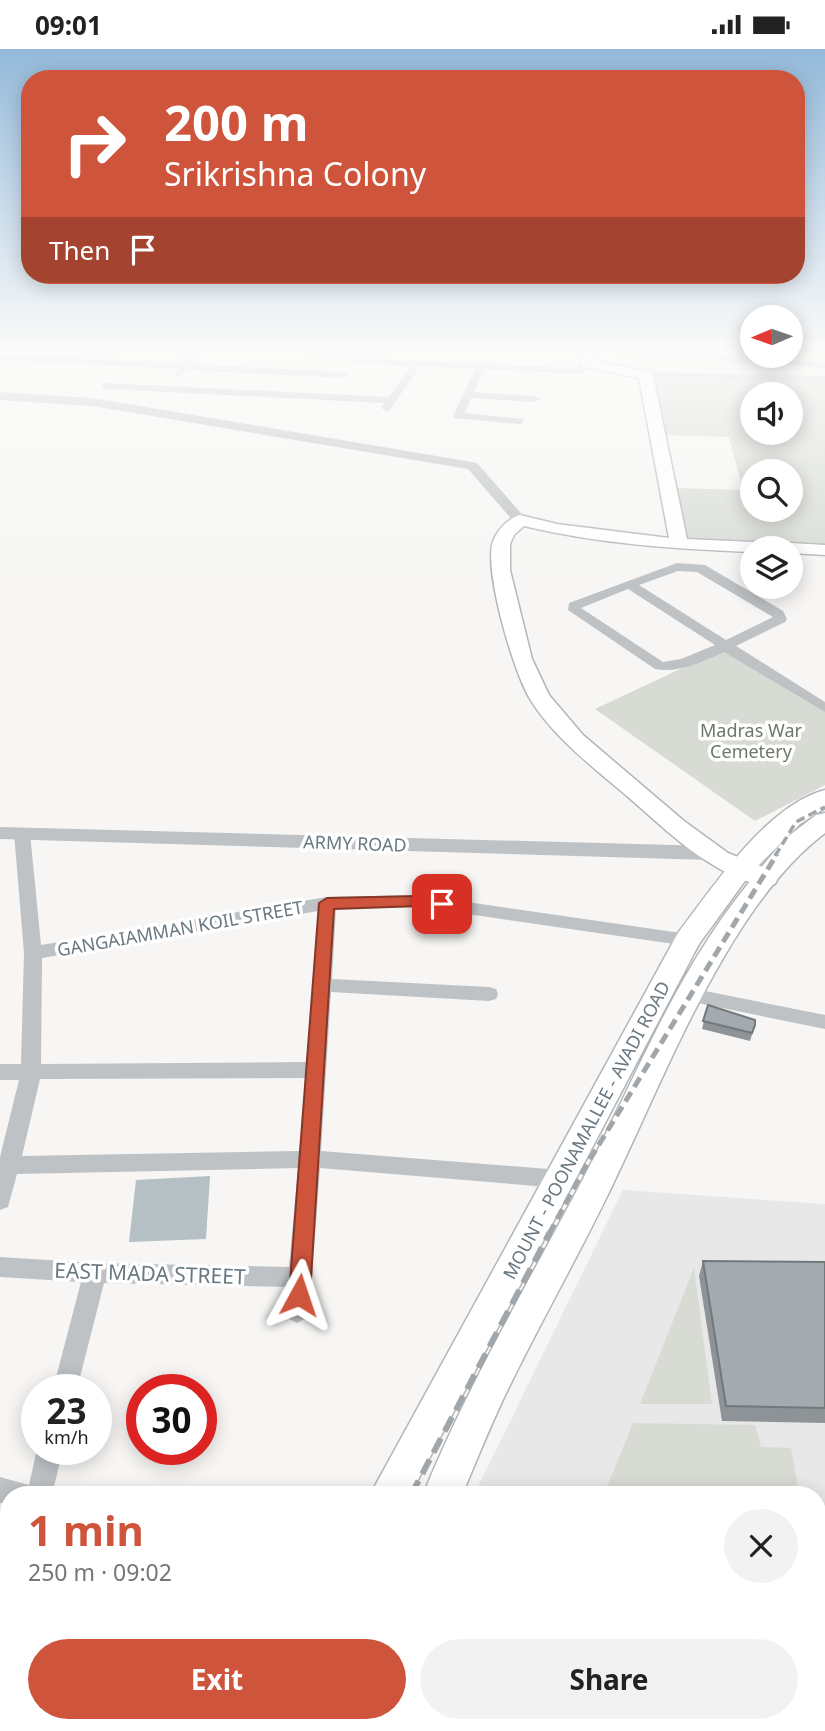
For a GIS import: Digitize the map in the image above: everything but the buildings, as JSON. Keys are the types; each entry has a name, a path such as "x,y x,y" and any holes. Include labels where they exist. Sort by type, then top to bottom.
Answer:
{"main road":[{"path":"657,426 685,556"},
{"path":"740,551 685,556 520,520 506,533 501,544 501,570 522,659 539,697 553,716 600,764 710,853 753,873"},
{"path":"803,549 825,550"},
{"name":"MOUNT - POONAMALLEE - AVADI ROAD","path":"394,1486 560,1179 659,1024 690,995 753,873 791,818 825,798"},
{"name":"MOUNT - POONAMALLEE - AVADI ROAD","path":"446,1486 496,1375 596,1187 659,1024 688,940 753,873 821,826"}],"street":[{"path":"234,426 472,466 520,520"},
{"path":"685,556 700,568 778,614 779,619 725,646 671,668 660,666 575,610 575,606 629,583 677,567 685,556"},
{"path":"629,583 825,708"},
{"name":"ARMY ROAD","path":"0,833 710,853"},
{"path":"0,1201 31,1073 33,953 22,834"},
{"name":"GANGAIAMMAN KOIL STREET","path":"33,953 327,903 419,901 688,940"},
{"path":"297,1312 317,1070 327,903"},
{"path":"320,985 489,994"},
{"path":"690,995 825,1021"},
{"path":"0,1072 317,1070"},
{"path":"9,1165 310,1159 560,1179"},
{"name":"EAST MADA STREET","path":"0,1267 95,1273 301,1277"},
{"path":"69,1374 95,1273"},
{"path":"40,1486 46,1465"}],"shaded area":[{"path":"210,1176 206,1239 129,1242 136,1180"},
{"path":"623,1190 825,1204 825,1486 478,1486"}],"green space":[{"path":"662,426 740,426 740,445 803,445 803,426 825,426 825,546 803,545 803,536 740,536 740,543 686,541 676,488 740,490 740,522 803,522 803,459 740,459 740,479 729,437 664,435"},
{"name":"Madras War Cemetery","path":"725,648 825,710 825,785 755,821 595,709"},
{"path":"694,1268 712,1404 640,1404"},
{"path":"633,1423 755,1425 761,1447 791,1448 798,1486 607,1486"}],"railway":[{"path":"775,856 796,822 825,807"},
{"path":"549,1234 584,1169 777,854"},
{"path":"416,1486 550,1232"}],"route":[{"path":"299,1295 327,903 419,901 442,904"}]}
